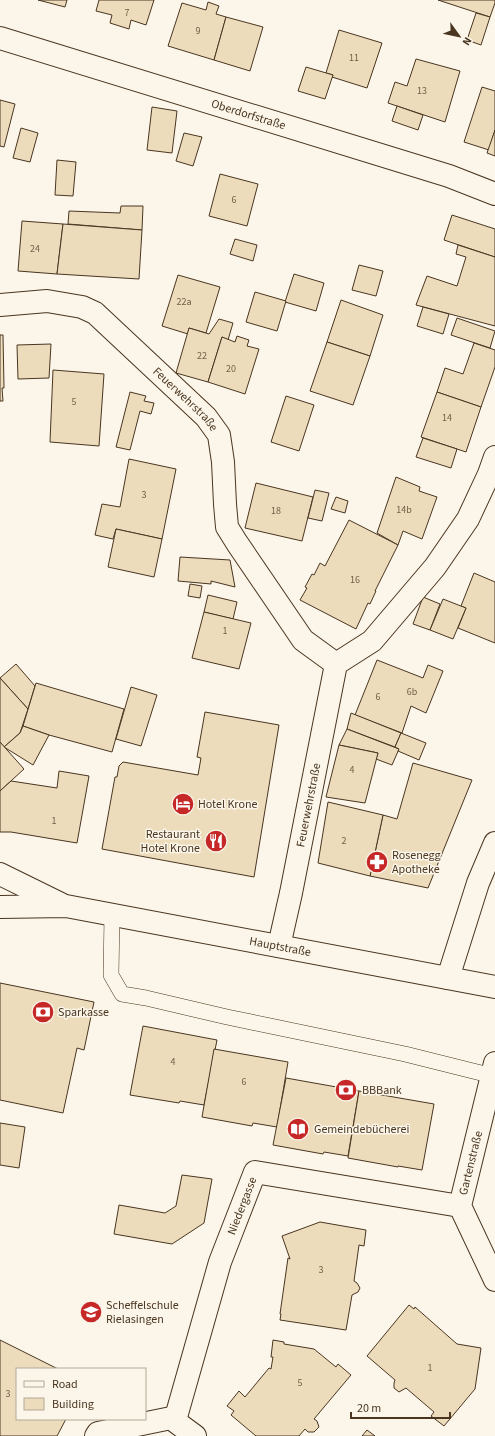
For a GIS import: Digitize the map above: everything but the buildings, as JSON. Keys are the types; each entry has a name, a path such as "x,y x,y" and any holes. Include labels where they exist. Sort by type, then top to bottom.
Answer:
{"street":[{"name":"Oberdorfstraße","path":"0,38 441,173 495,194"},
{"name":"Feuerwehrstraße","path":"0,306 48,301 82,307 95,313 206,417 219,435 223,462 227,527 303,640 336,664 291,893 279,946"},
{"path":"336,664 372,640 435,567 468,519 489,474 495,457"},
{"path":"448,978 478,883 495,843"},
{"path":"0,874 66,906"},
{"path":"0,907 66,906"},
{"name":"Hauptstraße","path":"66,906 495,987"},
{"name":"Gartenstraße","path":"494,1069 460,1206 495,1280"},
{"name":"Niedergasse","path":"176,1416 220,1262 255,1172 460,1206"},
{"path":"96,1436 98,1433 176,1416 176,1422 195,1436"}],"lane":[{"path":"112,915 111,975 122,994 405,1054 494,1069"}],"place":[{"name":"Hotel Krone","path":"183,804"},
{"name":"Restaurant Hotel Krone","path":"216,841"},
{"name":"Rosenegg Apotheke","path":"377,862"},
{"name":"Sparkasse","path":"43,1012"},
{"name":"BBBank","path":"346,1090"},
{"name":"Gemeindebücherei","path":"298,1129"},
{"name":"Scheffelschule Rielasingen","path":"91,1312"}]}
